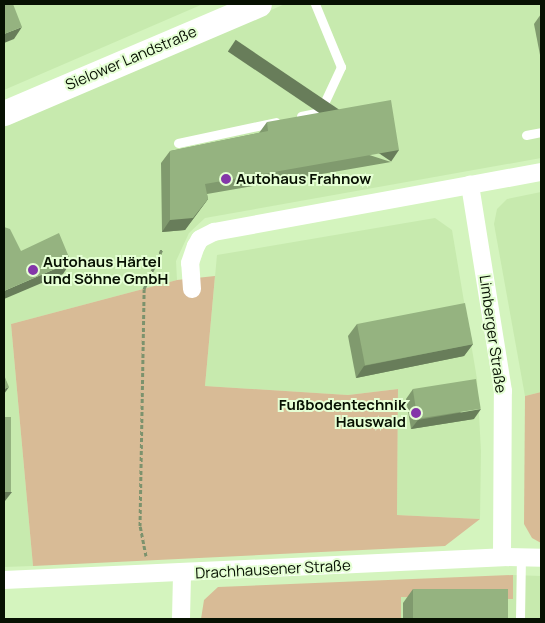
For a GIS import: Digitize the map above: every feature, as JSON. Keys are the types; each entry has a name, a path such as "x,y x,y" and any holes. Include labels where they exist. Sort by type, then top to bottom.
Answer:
{"main road":[{"name":"Sielower Landstraße","path":"4,113 259,4"}],"street":[{"path":"192,289 190,263 196,246 200,239 214,232 541,172"},
{"name":"Limberger Straße","path":"470,186 503,391 502,557"},
{"name":"Drachhausener Straße","path":"4,580 182,574 521,556 541,558"},
{"path":"181,619 182,574"}],"lane":[{"path":"178,143 320,112 341,67 315,4"},
{"path":"526,135 541,132"},
{"path":"520,619 521,556"}],"path":[{"path":"149,575 140,526 144,289 162,249"}],"shaded area":[{"path":"4,4 203,4 4,90"},
{"path":"285,4 541,4 541,158 205,218 189,233 176,261 177,280 11,324 33,566 4,567 4,127"},
{"path":"541,192 541,392 525,396 494,224 497,209 507,199"},
{"path":"435,218 452,230 477,379 481,451 480,519 397,515 398,389 348,395 205,386 217,255"},
{"path":"215,276 205,386 348,395 398,389 397,515 480,519 445,546 33,566 11,324 177,280"},
{"path":"541,392 541,543 532,538 524,524 525,396"},
{"path":"513,575 541,576 541,619 401,619 401,597 512,599"},
{"path":"513,575 513,599 401,597 401,619 201,619 204,600 218,587"}],"building":[{"path":"4,4 13,4 22,27 4,34"},
{"name":"Autohaus Frahnow","path":"391,100 399,150 205,184 208,199 193,218 170,220 170,151 268,131 267,122"},
{"path":"4,227 10,229 21,251 59,233 71,262 4,291"},
{"path":"465,303 473,344 365,365 357,324"},
{"path":"4,375 9,387 4,389"},
{"path":"476,379 481,409 417,419 413,389"},
{"path":"4,417 11,417 11,492 4,492"},
{"path":"413,589 508,589 508,619 413,619"}],"place":[{"name":"Autohaus Frahnow","path":"226,179"},
{"name":"Autohaus Härtel und Söhne GmbH","path":"33,270"},
{"name":"Fußbodentechnik Hauswald","path":"416,413"}]}
